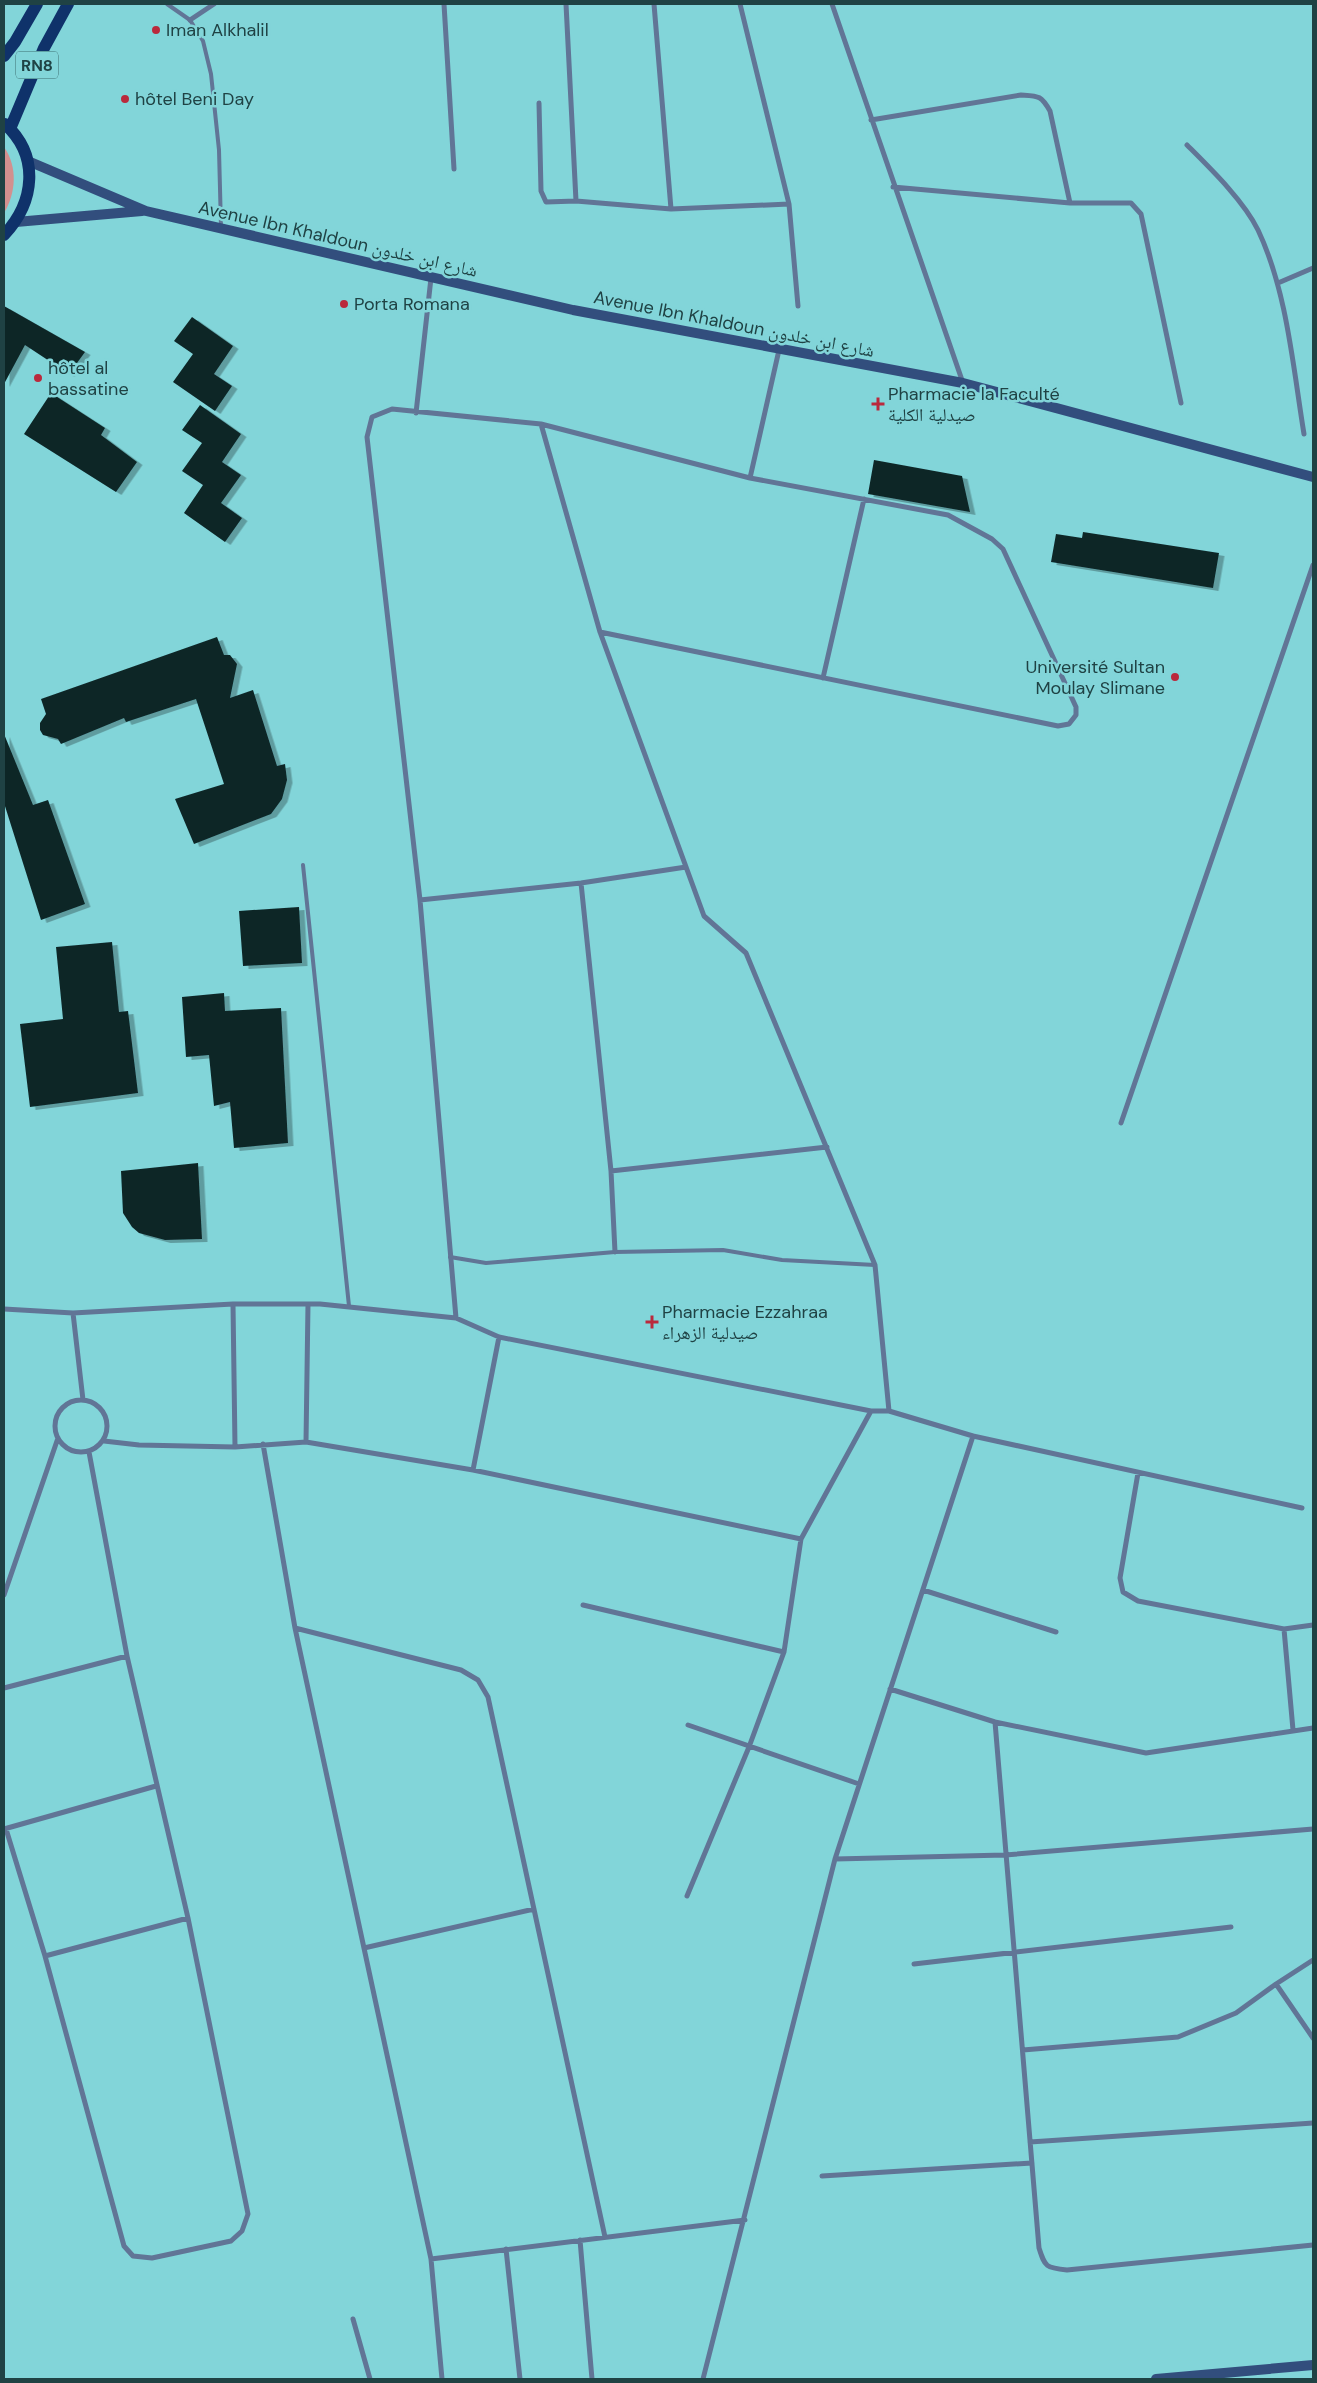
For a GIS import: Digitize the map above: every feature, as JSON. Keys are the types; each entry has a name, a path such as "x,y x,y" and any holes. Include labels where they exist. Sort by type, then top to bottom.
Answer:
{"main road":[{"name":"RN8","path":"4,56 15,42 37,4"},
{"name":"RN8","path":"4,235 16,222 27,196 29,182 28,161 21,144 7,125 44,48 68,4"}],"street":[{"path":"190,20 214,4"},
{"path":"444,4 454,169"},
{"path":"566,4 576,201"},
{"path":"654,4 671,209"},
{"path":"740,4 789,204 798,306"},
{"path":"832,4 893,187 963,383"},
{"path":"871,120 1021,94 1037,96 1044,100 1050,111 1070,203"},
{"path":"539,103 542,196 546,202 576,201 671,209 789,204"},
{"path":"1187,145 1230,192 1258,229 1278,283 1304,434"},
{"path":"28,161 146,211"},
{"path":"893,187 1070,203 1131,203 1141,214 1181,403"},
{"path":"16,222 146,211"},
{"name":"Avenue Ibn Khaldoun شارع ابن خلدون","path":"146,211 573,310 963,383 1313,477"},
{"path":"1278,283 1313,268"},
{"path":"416,413 431,278"},
{"path":"750,478 780,350"},
{"path":"456,1318 420,900 367,437 372,416 381,411 392,409 416,413 541,424 750,478 948,515 992,539 1003,550 1076,707 1076,715 1069,724 1058,726 600,632"},
{"path":"541,424 600,632 704,916 746,953 875,1265 889,1411"},
{"path":"823,678 864,499"},
{"path":"1121,1123 1313,565"},
{"path":"420,900 582,883 686,867"},
{"path":"582,883 611,1171 615,1252"},
{"path":"611,1171 826,1147"},
{"path":"233,1304 235,1447"},
{"path":"4,1310 74,1313 233,1304 308,1304 349,1306 456,1318 499,1337 871,1411 889,1411 973,1436 1302,1508"},
{"path":"306,1442 308,1304"},
{"path":"74,1313 83,1400"},
{"path":"473,1470 499,1337"},
{"path":"4,1596 58,1438 56,1420 60,1411 66,1404 83,1400 100,1407 105,1414 107,1432 104,1441 89,1452 80,1453 71,1450 58,1438"},
{"path":"688,1896 749,1747 784,1652 801,1539 871,1411"},
{"path":"703,2379 745,2220 835,1859 973,1436"},
{"path":"104,1441 139,1445 235,1447 306,1442 473,1470 801,1539"},
{"path":"262,1444 295,1628 431,2259 442,2379"},
{"path":"89,1452 127,1656 188,1918 248,2214 242,2231 231,2241 152,2258 133,2256 124,2246 46,1956 5,1829 156,1786"},
{"path":"1138,1473 1120,1578 1122,1592 1138,1601 1284,1629 1313,1625"},
{"path":"923,1590 1056,1632"},
{"path":"583,1606 784,1652"},
{"path":"295,1628 461,1670 478,1680 488,1697 605,2237"},
{"path":"1284,1629 1292,1730"},
{"path":"4,1688 127,1656"},
{"path":"890,1689 995,1722 1146,1753 1313,1728"},
{"path":"995,1722 1016,1952 1039,2248 1044,2264 1050,2269 1066,2270 1313,2245"},
{"path":"688,1725 859,1784"},
{"path":"835,1859 1006,1855 1313,1829"},
{"path":"364,1948 534,1908"},
{"path":"46,1956 188,1918"},
{"path":"914,1964 1231,1927"},
{"path":"1023,2050 1178,2037 1236,2013 1313,1960"},
{"path":"1276,1984 1313,2038"},
{"path":"1030,2142 1313,2123"},
{"path":"822,2176 1032,2164"},
{"path":"431,2259 745,2220"},
{"path":"580,2240 592,2379"},
{"path":"506,2249 520,2379"},
{"path":"353,2319 370,2379"},
{"path":"1156,2379 1313,2364"}],"lane":[{"path":"167,4 190,20 203,40 211,74 219,150 221,228"},
{"path":"303,866 349,1306"},
{"path":"450,1257 486,1263 615,1252 723,1250 782,1260 875,1265"}],"shaded area":[{"path":"4,147 12,163 14,180 11,197 4,213"}],"building":[{"path":"4,306 85,352 69,374 25,345 4,384"},
{"path":"192,317 233,346 214,374 232,386 215,411 173,382 193,354 174,341"},
{"path":"51,393 105,428 101,435 137,462 116,492 24,434"},
{"path":"200,405 241,434 222,462 241,475 221,503 242,518 225,542 184,513 203,485 182,471 202,443 182,430"},
{"path":"874,460 962,476 970,512 868,494"},
{"path":"1083,532 1219,553 1213,588 1051,562 1056,534 1082,538"},
{"path":"217,637 224,655 230,655 237,664 230,698 253,690 277,766 285,764 287,780 282,799 271,814 194,844 175,799 224,784 196,699 126,722 124,718 61,744 58,739 43,735 40,730 40,723 46,714 41,699"},
{"path":"4,734 33,805 48,800 85,904 41,920 4,803"},
{"path":"299,907 302,963 243,966 239,911"},
{"path":"112,942 119,1012 128,1011 138,1093 30,1107 20,1024 63,1019 56,947"},
{"path":"224,993 225,1011 281,1008 288,1143 234,1148 230,1102 214,1106 209,1055 186,1057 182,997"},
{"path":"198,1163 202,1239 165,1240 139,1233 132,1227 123,1213 121,1171"}],"place":[{"name":"Iman Alkhalil","path":"156,30"},
{"name":"hôtel Beni Day","path":"125,99"},
{"name":"Porta Romana","path":"344,304"},
{"name":"hôtel al bassatine","path":"38,378"},
{"name":"Pharmacie la Faculté صيدلية الكلية","path":"878,404"},
{"name":"Université Sultan Moulay Slimane","path":"1175,677"},
{"name":"Pharmacie Ezzahraa صيدلية الزهراء","path":"652,1322"}]}
